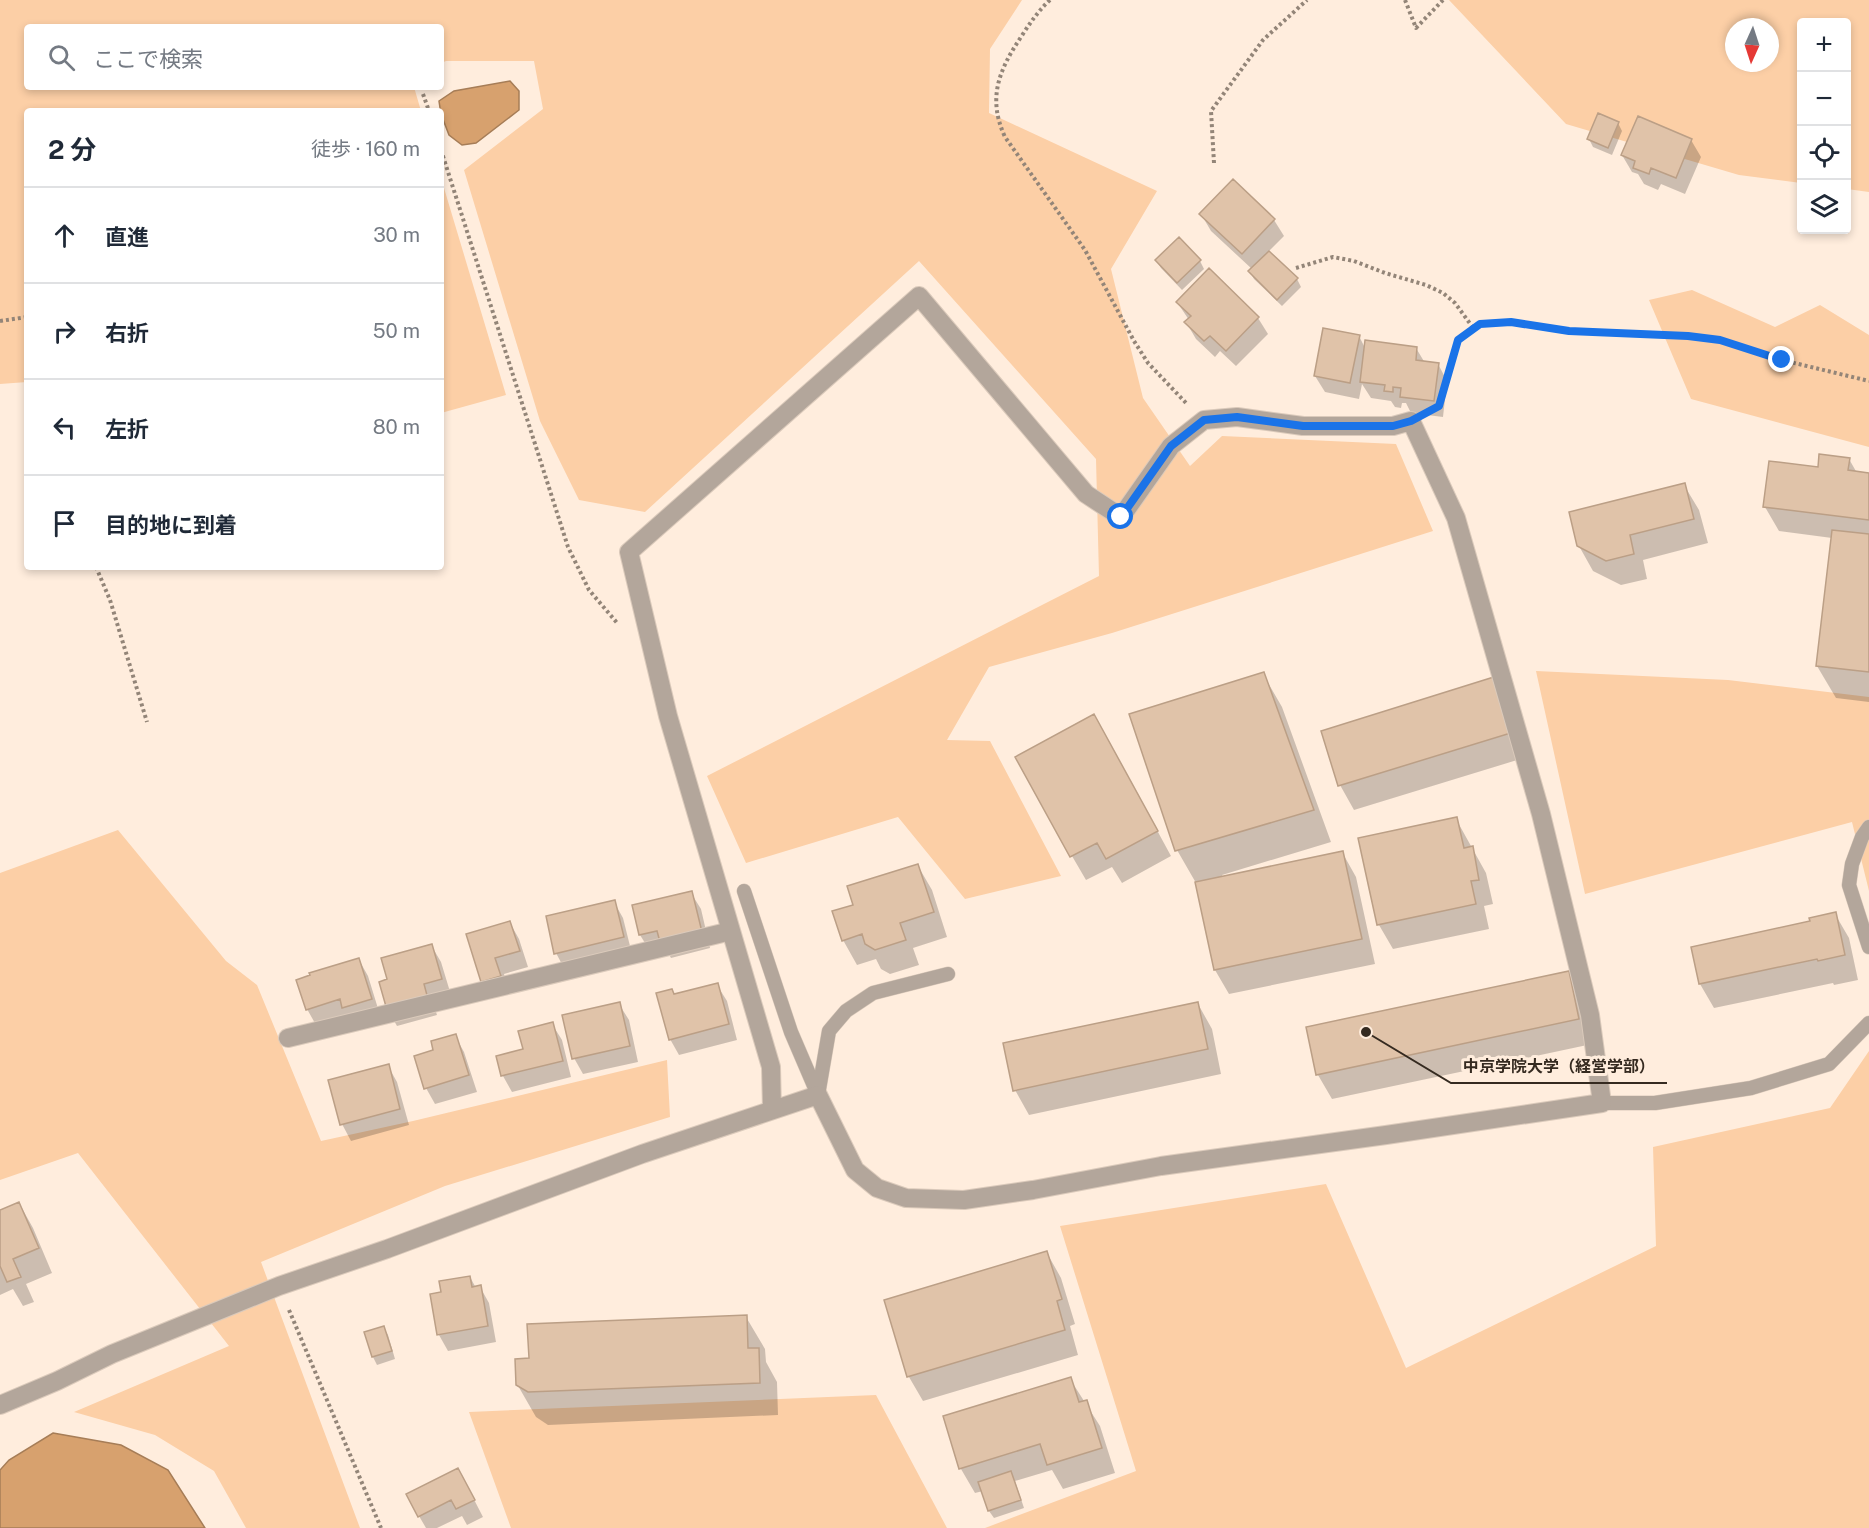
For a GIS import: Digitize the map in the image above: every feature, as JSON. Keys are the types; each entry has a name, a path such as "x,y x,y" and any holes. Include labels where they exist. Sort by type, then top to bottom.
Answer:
{"street":[{"path":"0,1405 112,1354 279,1286 387,1249 642,1154 818,1095 855,1170 877,1188 906,1198 964,1200 1033,1190 1161,1166 1602,1103 1590,1015 1537,803 1456,518 1411,421 1393,426 1303,426 1237,417 1204,420 1171,446 1121,517 1086,494 919,296 629,552 668,716 771,1067 772,1110"},
{"path":"288,1038 731,931"}],"lane":[{"path":"1869,827 1862,837 1852,864 1849,885 1869,947"},
{"path":"744,891 791,1032 818,1095"},
{"path":"818,1095 829,1030 846,1011 873,993 948,974"},
{"path":"1602,1103 1655,1103 1751,1088 1829,1064 1869,1023"}],"path":[{"path":"1050,0 1038,11 1002,69 996,87 999,125 1005,137 1085,250 1148,363 1169,387 1204,420"},
{"path":"1214,163 1211,111 1263,40 1307,0"},
{"path":"1405,0 1416,28 1443,0"},
{"path":"423,93 428,108"},
{"path":"444,159 568,547 589,590 628,637 652,646"},
{"path":"1296,268 1333,257 1354,261 1426,285 1443,292 1455,303 1474,329"},
{"path":"0,321 24,317"},
{"path":"1411,421 1439,406 1458,340 1480,324 1511,322 1569,331 1688,336 1720,340 1782,360 1869,381"},
{"path":"97,570 110,600 147,722"},
{"path":"279,1286 381,1528"}],"shaded area":[{"path":"0,0 1022,0 990,49 989,113 1157,191 1111,269 1143,398 1190,466 1222,436 1396,444 1433,531 1112,633 989,667 947,740 990,741 1061,876 965,899 898,817 746,863 707,776 1099,576 1096,459 919,261 645,512 579,500 540,421 464,170 543,109 534,61 444,62 444,24 24,24 24,90 415,90 420,108 24,108 24,382 0,384"},
{"path":"1449,0 1869,0 1869,192 1851,190 1851,18 1797,18 1797,182 1739,175 1566,124"},
{"path":"510,81 519,91 519,110 476,143 462,145 449,135 444,122 444,108 440,108 439,101 454,91"},
{"path":"444,188 506,395 444,412"},
{"path":"1692,290 1775,327 1820,305 1869,335 1869,447 1691,399 1649,300"},
{"path":"1536,671 1728,680 1869,697 1869,891 1852,822 1585,894"},
{"path":"118,830 226,961 257,985 321,1141 667,1060 670,1117 445,1186 261,1262 360,1528 246,1528 214,1471 155,1435 74,1412 229,1346 78,1153 0,1180 0,873"},
{"path":"1869,1051 1869,1528 985,1528 1136,1471 1060,1226 1326,1184 1406,1368 1656,1246 1653,1147 1830,1108"},
{"path":"876,1395 947,1528 511,1528 469,1412"},
{"path":"53,1433 121,1445 168,1470 205,1528 0,1528 0,1470 9,1460"}],"building":[{"path":"1598,113 1619,122 1608,148 1587,139"},
{"path":"1638,116 1692,139 1676,178 1651,168 1649,174 1633,168 1635,161 1621,155"},
{"path":"1233,179 1275,219 1242,254 1199,214"},
{"path":"1179,237 1201,260 1177,283 1155,260"},
{"path":"1269,251 1298,278 1277,300 1248,271"},
{"path":"1209,268 1259,317 1226,351 1210,336 1204,341 1184,322 1191,316 1176,302"},
{"path":"1323,328 1360,335 1350,383 1314,376"},
{"path":"1365,340 1417,347 1416,360 1439,363 1434,401 1400,397 1401,388 1393,387 1393,392 1384,391 1385,385 1360,382"},
{"path":"1819,454 1850,458 1848,470 1869,473 1869,520 1763,507 1769,461 1818,467"},
{"path":"1685,483 1694,519 1630,535 1634,554 1606,561 1577,546 1569,512"},
{"path":"1832,530 1869,534 1869,672 1816,666"},
{"path":"1264,672 1314,810 1175,851 1129,714"},
{"path":"1497,676 1514,732 1338,786 1321,731"},
{"path":"1094,714 1158,831 1106,859 1097,843 1070,857 1015,757"},
{"path":"1457,817 1464,848 1473,846 1479,880 1471,881 1476,904 1377,925 1358,838"},
{"path":"1343,851 1362,939 1214,970 1195,882"},
{"path":"918,864 934,912 900,923 906,940 875,950 865,944 862,934 842,941 832,911 853,905 847,886"},
{"path":"692,891 702,932 660,942 657,931 639,935 632,905"},
{"path":"615,900 624,937 554,954 546,916"},
{"path":"1836,912 1845,955 1699,984 1691,947 1810,921 1809,918"},
{"path":"510,921 520,951 495,958 501,976 481,982 466,934"},
{"path":"432,944 442,979 424,984 428,999 387,1010 379,982 387,979 381,958"},
{"path":"359,958 372,999 342,1008 340,999 306,1010 296,980 310,975 309,973"},
{"path":"1569,971 1579,1019 1316,1075 1306,1027"},
{"path":"718,983 729,1024 669,1040 656,993 672,989 674,994"},
{"path":"620,1002 630,1046 572,1059 562,1015"},
{"path":"1198,1002 1208,1049 1013,1091 1003,1043"},
{"path":"553,1022 563,1061 501,1076 496,1056 523,1049 518,1031"},
{"path":"456,1034 469,1075 424,1089 414,1056 433,1050 431,1041"},
{"path":"389,1064 400,1109 340,1125 328,1080"},
{"path":"19,1202 39,1248 13,1259 21,1277 7,1282 0,1266 0,1210"},
{"path":"1047,1251 1062,1299 1057,1301 1065,1330 907,1377 884,1300"},
{"path":"470,1276 472,1287 481,1285 488,1326 437,1335 430,1294 441,1292 439,1281"},
{"path":"747,1315 748,1348 759,1348 760,1383 528,1392 516,1385 515,1359 529,1358 527,1324"},
{"path":"384,1326 392,1351 372,1357 364,1332"},
{"path":"1071,1377 1079,1402 1087,1400 1102,1448 1047,1465 1040,1444 959,1469 943,1416"},
{"path":"458,1468 475,1500 456,1509 451,1500 418,1517 406,1494"},
{"path":"1011,1471 1021,1500 988,1511 978,1482"}],"place":[{"name":"中京学院大学（経営学部）","path":"1366,1032"}],"route":[{"path":"1121,517 1171,446 1204,420 1237,417 1303,426 1393,426 1411,421 1439,406 1458,340 1480,324 1511,322 1569,331 1688,336 1720,340 1782,360"}]}
